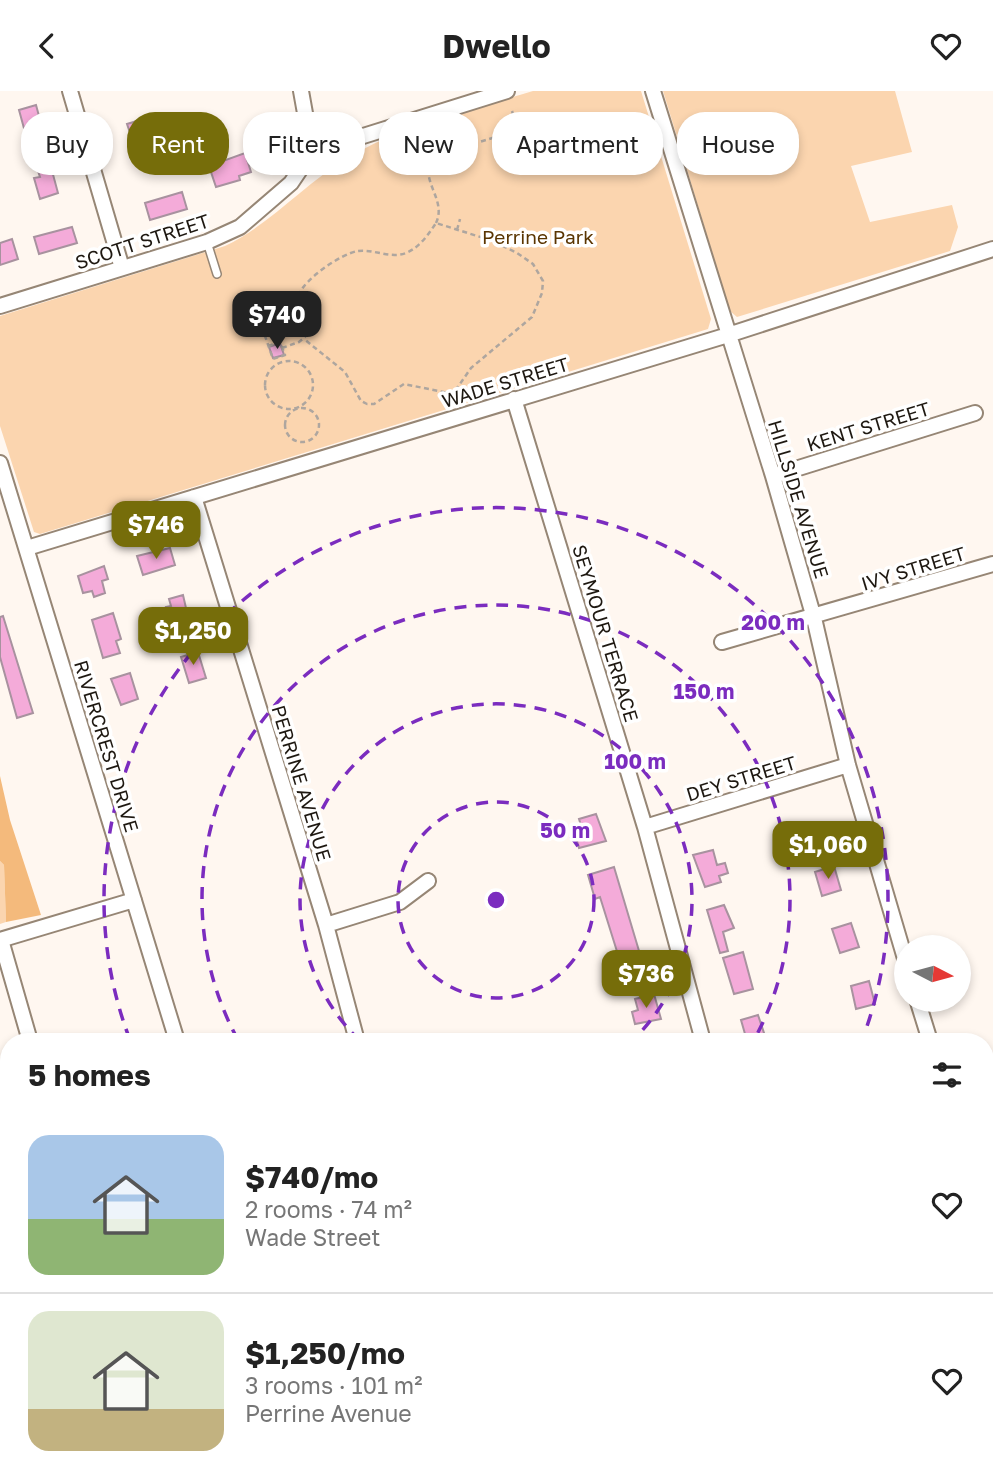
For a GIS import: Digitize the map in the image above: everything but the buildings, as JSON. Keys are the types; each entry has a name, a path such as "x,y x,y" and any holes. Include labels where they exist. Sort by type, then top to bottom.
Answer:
{"street":[{"path":"70,91 122,268"},
{"path":"301,91 305,112"},
{"path":"365,136 507,91"},
{"name":"HILLSIDE AVENUE","path":"653,91 773,476 814,618 848,765 898,935"},
{"name":"SCOTT STREET","path":"0,306 207,242 240,226 291,183 296,175"},
{"name":"WADE STREET","path":"27,548 728,335 993,249"},
{"name":"SEYMOUR TERRACE","path":"514,399 645,827 701,1033"},
{"name":"KENT STREET","path":"773,476 975,413"},
{"name":"RIVERCREST DRIVE","path":"0,463 175,1033"},
{"name":"PERRINE AVENUE","path":"194,497 326,925 355,1033"},
{"name":"IVY STREET","path":"722,642 814,618 993,564"},
{"name":"DEY STREET","path":"645,827 848,765"},
{"path":"326,925 400,902 428,881"},
{"path":"28,1033 1,940 134,900"},
{"path":"922,1012 928,1033"}],"lane":[{"path":"454,108 455,112"},
{"path":"207,242 217,274"}],"path":[{"path":"304,339 306,326 298,303 304,285 328,265 352,252 395,255 410,251 420,244 436,223 440,209 428,175 431,160 443,153 492,138"},
{"path":"457,230 460,219"},
{"path":"304,339 345,372 361,401 366,404 374,404 404,384 420,385 446,395 456,392 471,368 532,317 543,286 541,275 527,259 493,241 436,223"},
{"path":"268,346 280,342 285,355 279,359 265,378 266,393 282,408 297,408 312,410 317,416 318,432 307,442 292,439 285,426 290,412 297,408 313,392 312,376 303,364 288,360 279,359 273,359 268,346 265,336 269,331"},
{"path":"282,348 304,339"}],"green space":[{"name":"Perrine Park","path":"533,91 641,91 647,112 492,112 492,175 663,175 663,163 711,319 708,329 40,534 34,532 0,426 0,316 225,246 257,227 322,175 365,175 365,149 379,142 379,175 478,175 478,112 461,112"},
{"path":"663,91 895,91 912,152 851,166 870,222 952,205 958,227 950,251 737,317 730,311 689,175 799,175 799,112 677,112 677,137"},
{"path":"0,861 4,865 6,922 0,924"}],"shaded area":[{"path":"0,776 10,820 41,915 6,922 4,865 0,861"}]}
